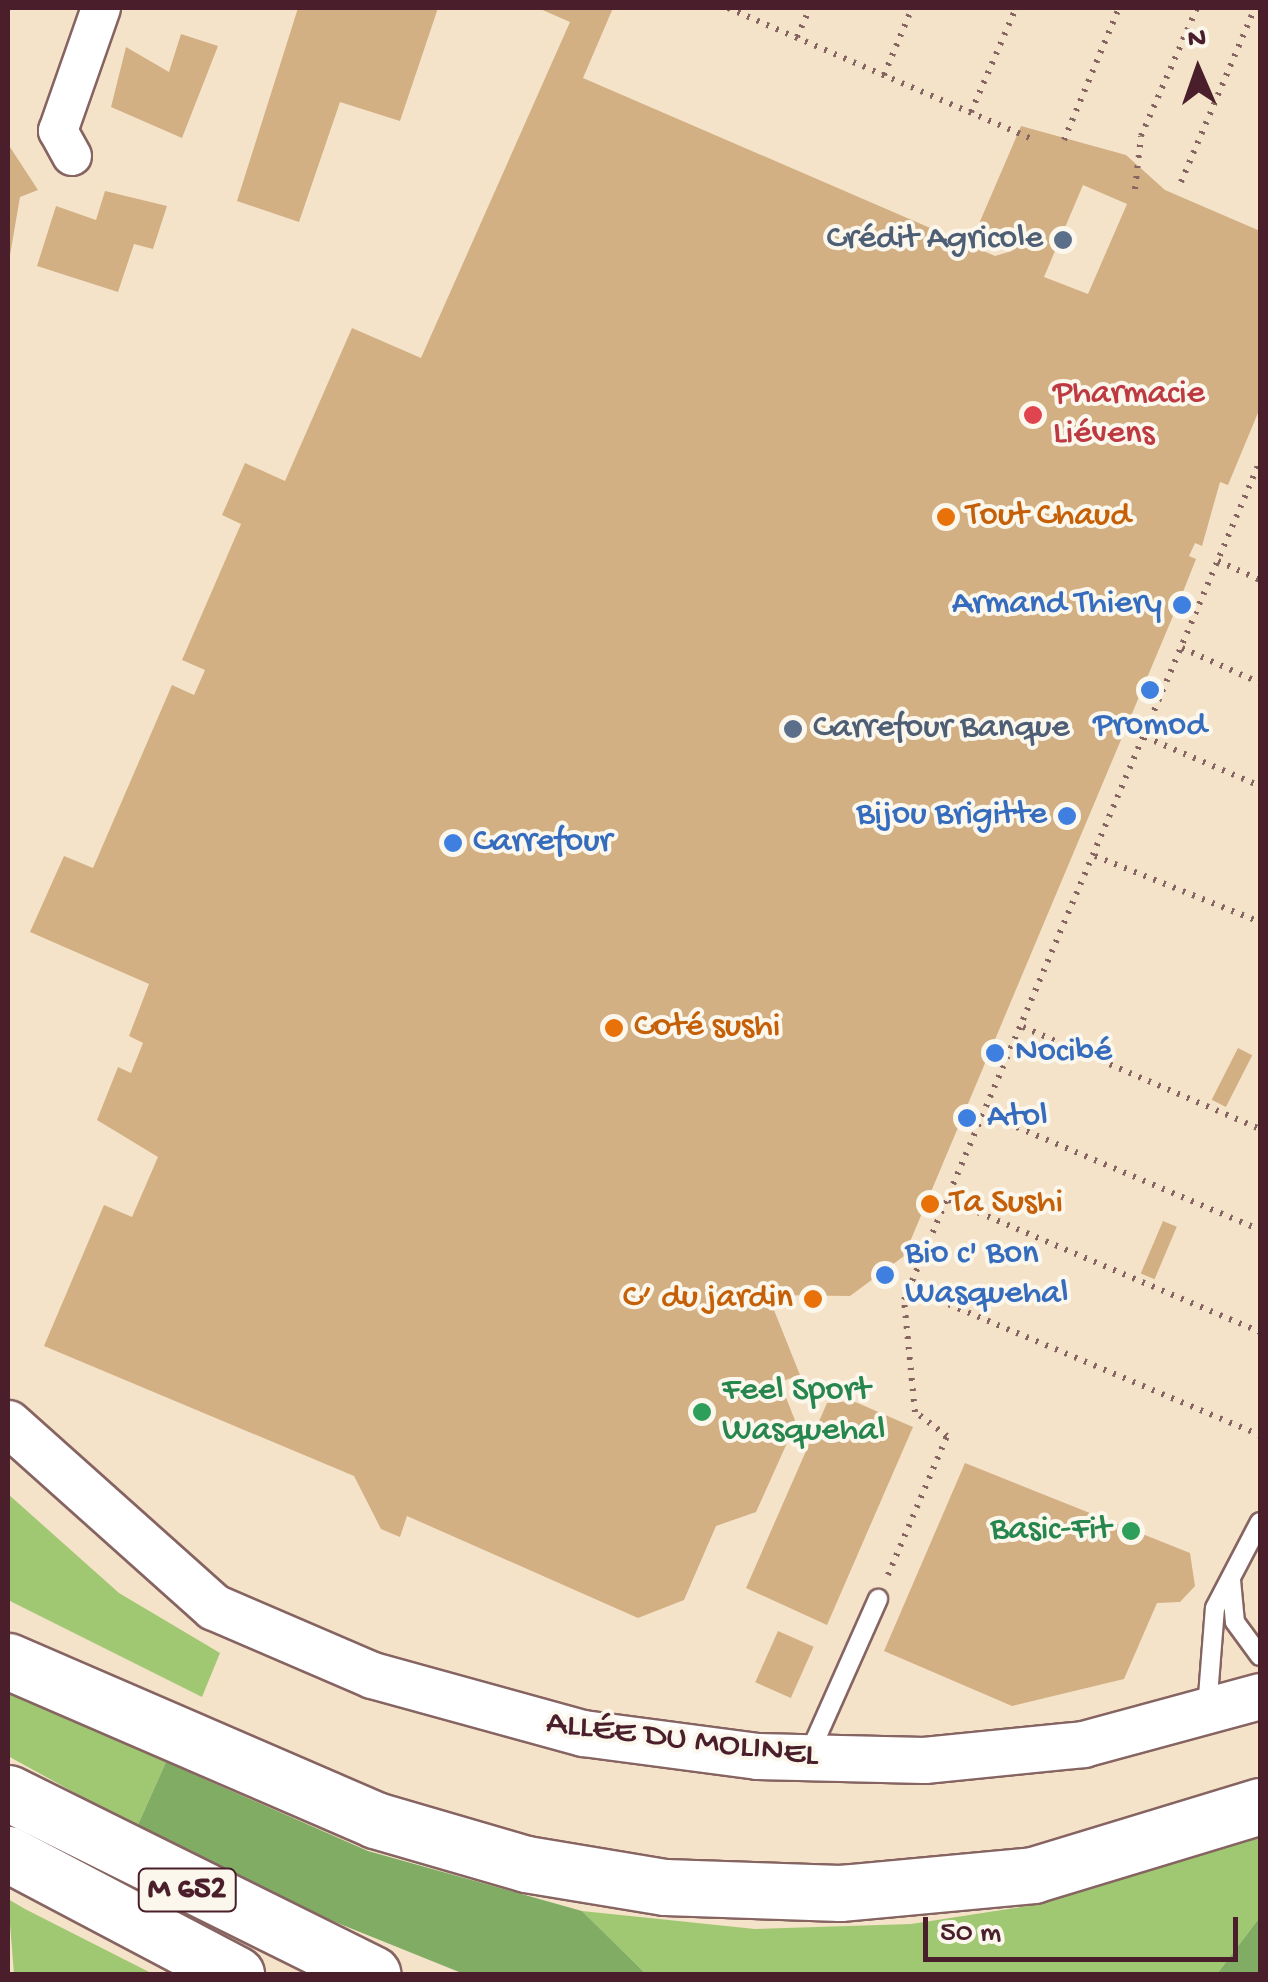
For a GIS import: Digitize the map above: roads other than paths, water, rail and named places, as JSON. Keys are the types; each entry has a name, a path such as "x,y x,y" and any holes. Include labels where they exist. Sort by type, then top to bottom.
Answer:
{"highway":[{"path":"8,1661 375,1820 526,1864 665,1887 840,1893 1033,1875 1260,1806"},
{"name":"M 652","path":"8,1794 372,1974"},
{"name":"M 652","path":"8,1854 236,1974"}],"street":[{"path":"72,156 58,131 101,8"},
{"name":"ALLÉE DU MOLINEL","path":"8,1423 193,1594 331,1660 583,1733 807,1760 1048,1749 1207,1716 1260,1696"}],"lane":[{"path":"1207,1716 1211,1630 1232,1570 1260,1522"},
{"path":"1232,1570 1236,1622 1260,1656"},
{"path":"807,1760 878,1599"}],"place":[{"name":"Crédit Agricole","path":"1063,240"},
{"name":"Pharmacie Liévens","path":"1033,415"},
{"name":"Tout Chaud","path":"946,517"},
{"name":"Armand Thiery","path":"1182,605"},
{"name":"Promod","path":"1150,690"},
{"name":"Carrefour Banque","path":"793,729"},
{"name":"Bijou Brigitte","path":"1067,816"},
{"name":"Carrefour","path":"453,843"},
{"name":"Coté sushi","path":"614,1028"},
{"name":"Nocibé","path":"995,1053"},
{"name":"Atol","path":"967,1118"},
{"name":"Ta Sushi","path":"930,1204"},
{"name":"Bio c' Bon Wasquehal","path":"885,1275"},
{"name":"C’ du jardin","path":"813,1299"},
{"name":"Feel Sport Wasquehal","path":"702,1412"},
{"name":"Basic-Fit","path":"1131,1531"}]}
